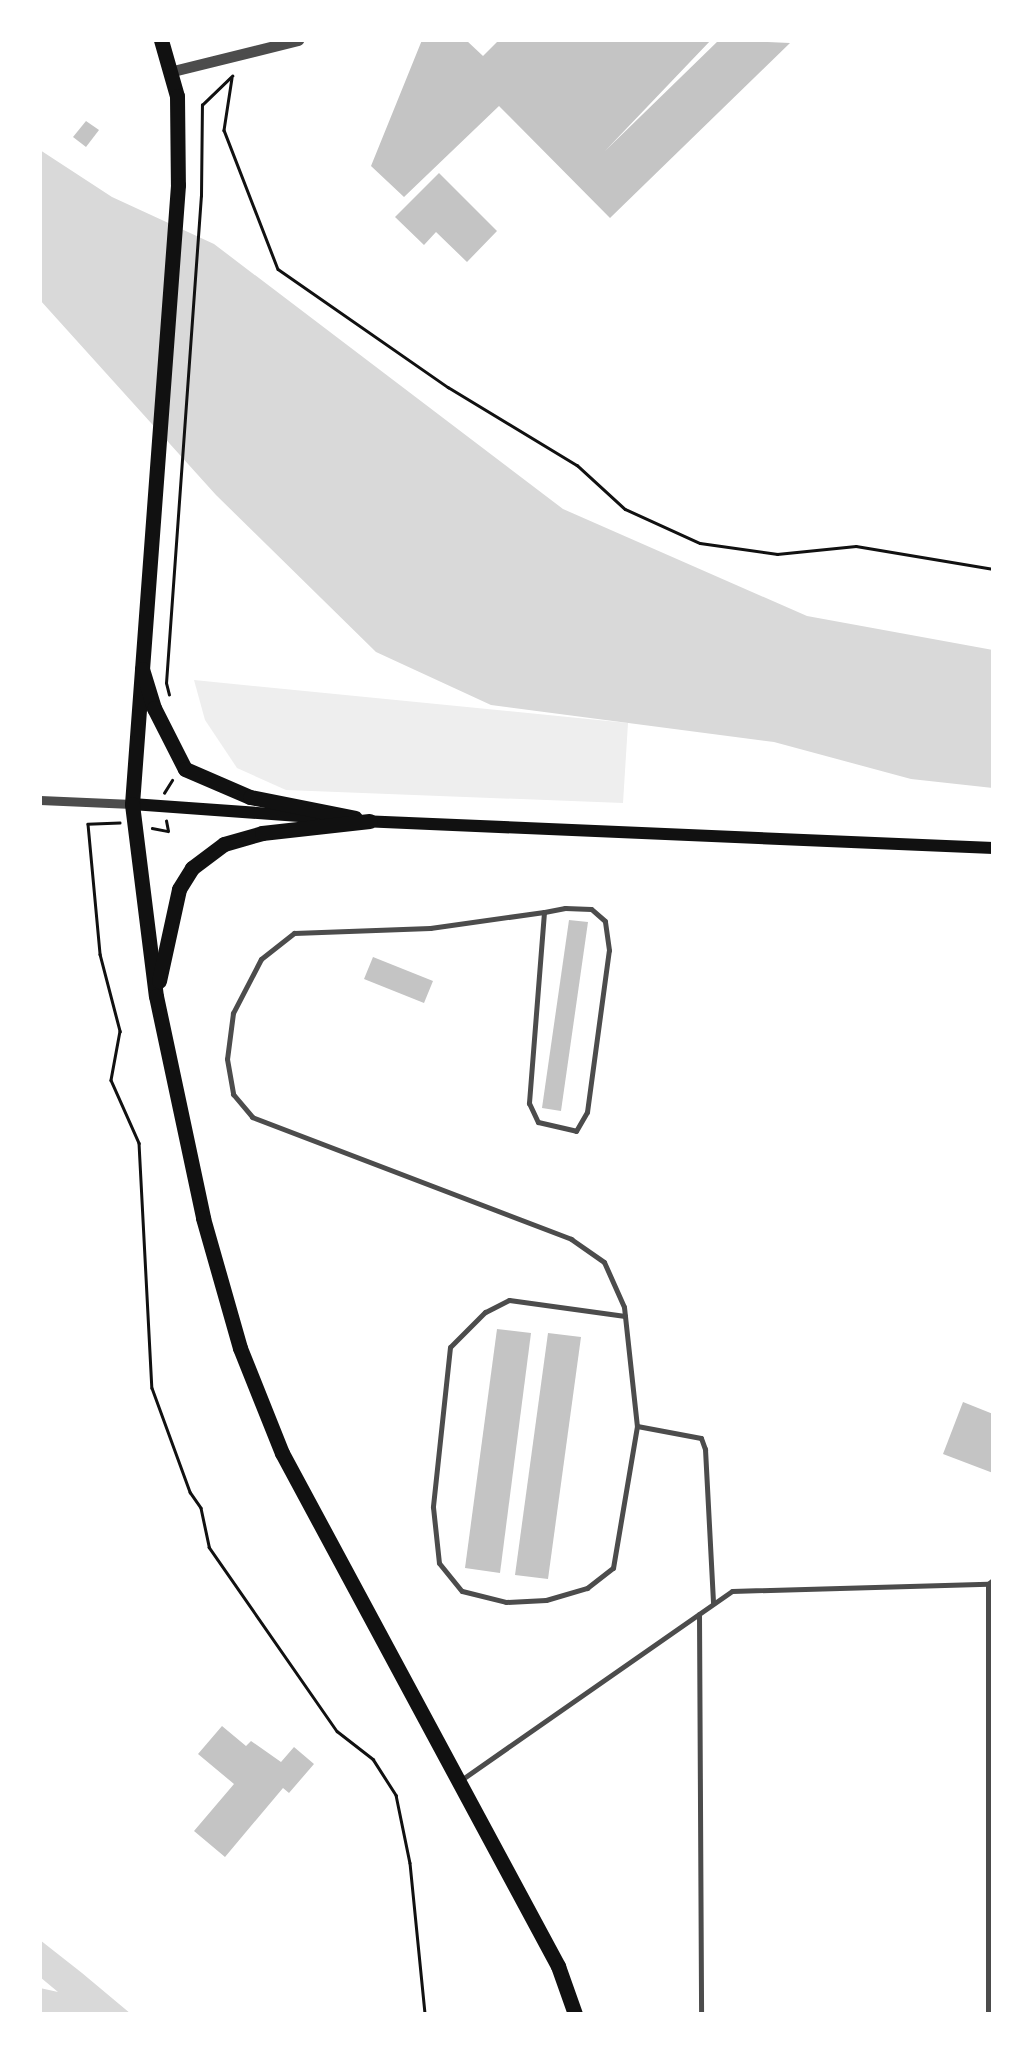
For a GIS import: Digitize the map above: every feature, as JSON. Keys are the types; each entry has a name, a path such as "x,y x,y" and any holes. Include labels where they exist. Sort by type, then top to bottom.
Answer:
{"main road":[{"path":"161,40 173,71 178,185 139,658 132,804 156,996 203,1218 240,1348 282,1453 558,1966 575,2014"},
{"path":"139,658 154,708 186,768 250,797 369,821"},
{"path":"132,804 369,821 993,848"},
{"path":"156,996 179,890 192,868 224,844 262,833 369,821"}],"street":[{"path":"173,71 298,40"},
{"path":"40,800 132,804"}],"lane":[{"path":"544,912 528,1103 538,1122 576,1130 587,1112 608,950 605,921 591,909 544,912 430,928 294,933 261,960 233,1013 227,1058 233,1094 252,1117 571,1239 604,1262 625,1316 637,1426 613,1568 587,1588 546,1600 506,1602 462,1591 439,1563 433,1507 450,1347 485,1312 509,1300 625,1316"},
{"path":"637,1426 701,1438 713,1604"},
{"path":"459,1781 732,1590 990,1582 988,2014"},
{"path":"699,1614 701,2014"}],"path":[{"path":"178,524 201,196 202,105 232,76 224,130 278,269 448,387 577,465 626,509 700,543 777,554 856,546 993,569"},
{"path":"88,824 100,954 120,1031 110,1080 139,1142 152,1388 190,1492 201,1508 209,1547 337,1731 373,1759 396,1796 410,1863 426,2014"}],"shaded area":[{"path":"40,150 112,197 214,244 563,509 807,616 993,650 993,788 911,779 774,742 491,705 376,652 216,495 40,300"},
{"path":"194,680 628,723 623,803 286,790 237,768 205,720"},
{"path":"40,1940 131,2014 40,2014 40,1988 58,1992 40,1977"}],"building":[{"path":"422,40 466,40 483,56 499,40 711,40 605,151 719,40 790,43 610,218 499,106 404,197 371,166"},
{"path":"86,121 99,130 86,147 73,137"},
{"path":"439,173 497,231 467,262 436,232 424,245 395,217"},
{"path":"569,920 588,922 561,1111 542,1108"},
{"path":"373,957 433,981 424,1003 364,979"},
{"path":"497,1329 531,1333 500,1573 465,1568"},
{"path":"548,1333 581,1337 548,1579 515,1575"},
{"path":"963,1402 993,1414 993,1473 943,1454"},
{"path":"222,1726 246,1746 251,1741 281,1762 294,1747 314,1764 289,1793 283,1788 225,1857 194,1831 234,1784 198,1754"}]}
